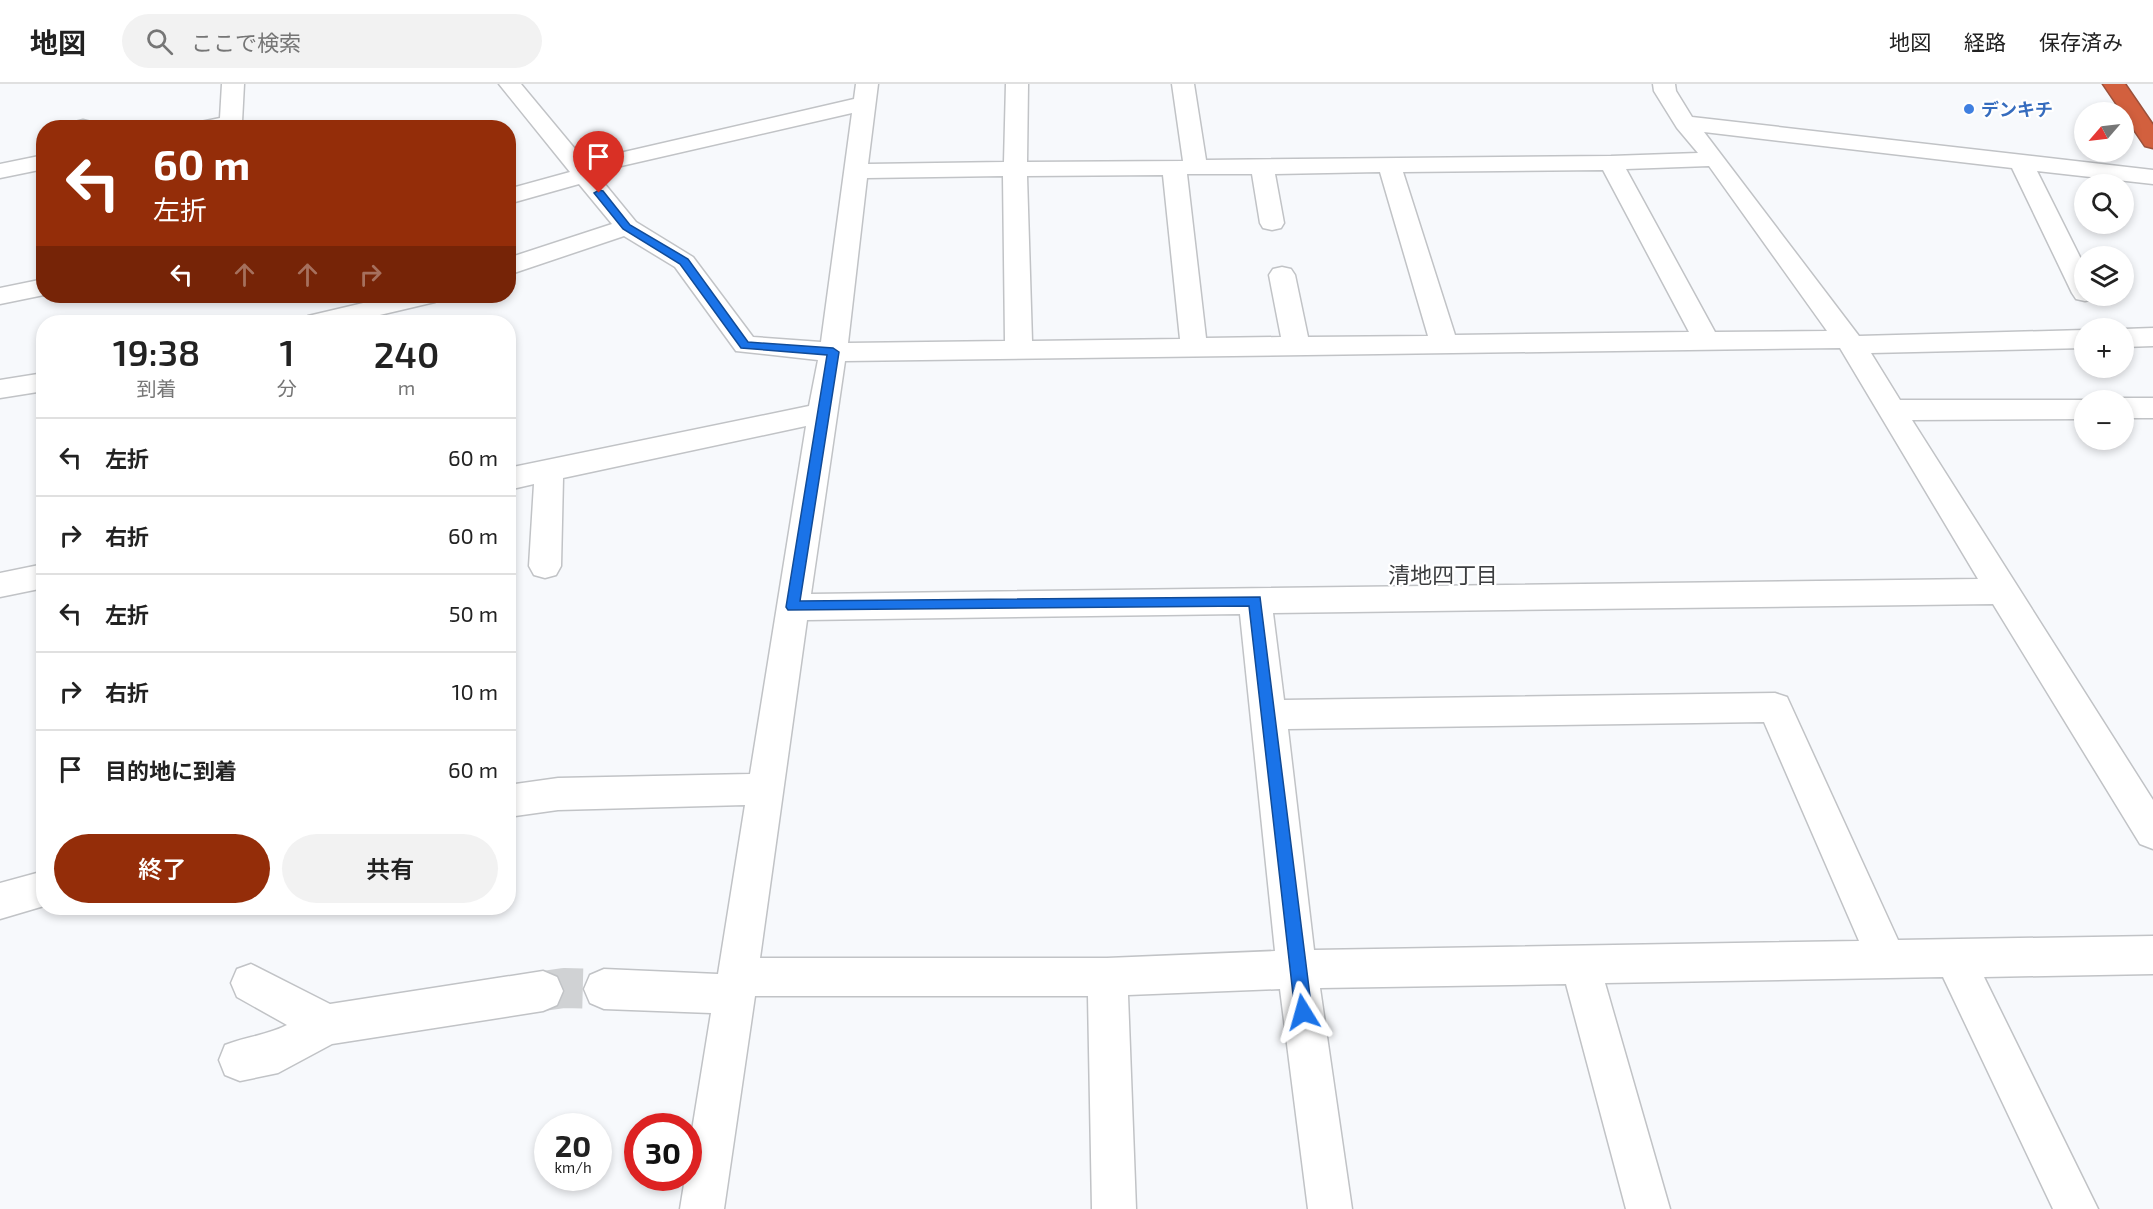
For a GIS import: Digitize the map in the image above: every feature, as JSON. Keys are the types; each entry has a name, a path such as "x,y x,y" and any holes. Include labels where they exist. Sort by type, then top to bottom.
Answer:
{"highway":[{"path":"2114,84 2149,131"}],"street":[{"path":"231,120 233,84"},
{"path":"510,84 627,227 684,262 745,345 833,352 1707,341 1850,342 2092,315 2021,162"},
{"path":"1017,84 1018,349"},
{"path":"1183,84 1194,347"},
{"path":"1664,84 1665,91 1685,123 1715,159 1850,342 2153,832"},
{"path":"516,194 579,168 866,93 833,352 792,607 702,1209"},
{"path":"1685,123 2153,177"},
{"path":"856,171 1715,159"},
{"path":"1611,162 1707,341"},
{"path":"0,171 36,164"},
{"path":"1389,165 1444,344"},
{"path":"1262,166 1272,223"},
{"path":"516,173 579,168"},
{"path":"516,264 627,227"},
{"path":"1282,275 1296,346"},
{"path":"0,296 36,289"},
{"path":"346,315 397,303"},
{"path":"2134,338 2153,337"},
{"path":"0,389 36,383"},
{"path":"2134,408 2153,408"},
{"path":"1892,410 2074,409"},
{"path":"516,477 822,413"},
{"path":"545,566 549,470"},
{"path":"0,585 36,578"},
{"path":"792,607 2002,591"},
{"path":"1255,601 1297,969 1330,1209"},
{"path":"1269,715 1775,708 1886,958"},
{"path":"516,800 558,794 765,789"},
{"path":"0,901 36,890"},
{"path":"604,989 1107,977 1297,969 2153,955"},
{"path":"1954,957 2076,1209"},
{"path":"1580,963 1648,1209"},
{"path":"1107,977 1114,1209"},
{"path":"251,983 327,1025"},
{"path":"240,1060 278,1052 327,1025 543,991"}],"tunnel":[{"path":"543,991 564,988 604,989"}],"place":[{"name":"デンキチ","path":"1969,109"}],"district":[{"name":"清地四丁目","path":"1443,574"}],"route":[{"path":"599,193 627,227 684,262 745,345 833,352 792,607 1255,601 1303,1012"}]}
